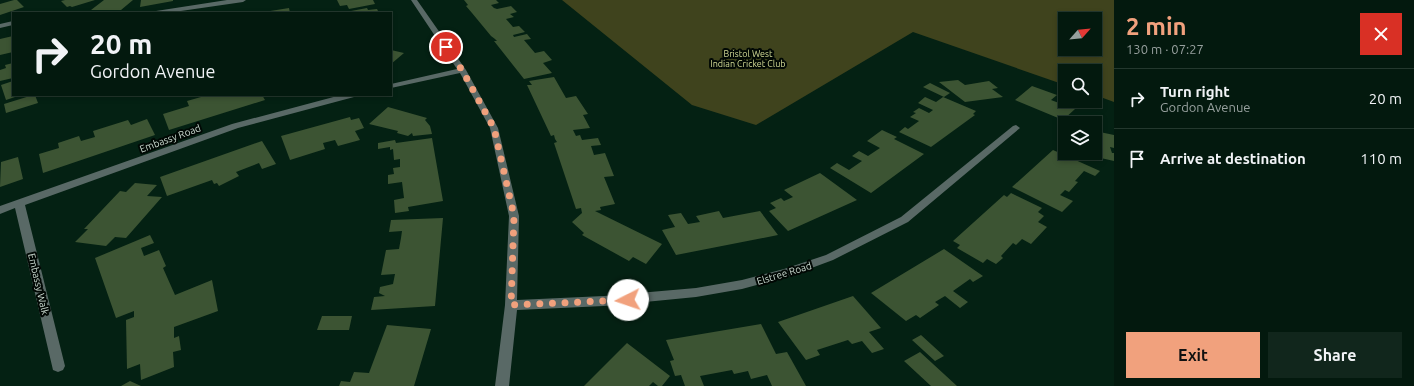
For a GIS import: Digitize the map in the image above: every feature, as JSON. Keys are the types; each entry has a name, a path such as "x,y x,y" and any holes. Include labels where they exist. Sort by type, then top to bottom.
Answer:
{"street":[{"path":"236,10 240,0"},
{"path":"162,12 240,0"},
{"path":"414,0 462,70 494,128 514,216 511,305 502,386"},
{"path":"0,26 12,23"},
{"path":"392,86 462,70"},
{"name":"Embassy Road","path":"0,210 235,126 346,96"},
{"name":"Elstree Road","path":"511,305 614,301 697,293 740,286 780,276 816,264 848,250 908,217 1016,128"},
{"name":"Embassy Walk","path":"19,203 58,366"}],"green space":[{"name":"Bristol West Indian Cricket Club","path":"562,0 1114,0 1114,102 1102,98 1102,64 1058,64 1058,83 913,32 756,125 692,105"}],"building":[{"path":"17,0 24,7 0,15 0,4"},
{"path":"95,0 72,7 67,7 61,1"},
{"path":"104,0 133,0 121,10 91,10"},
{"path":"141,0 173,0 173,1 140,7"},
{"path":"337,0 373,0 375,4 349,9 347,5 340,6"},
{"path":"464,0 496,0 499,3 491,5 497,9 511,6 517,12 510,14 514,17 506,19 513,27 519,26 525,32 513,35 514,37 527,34 531,39 524,40 535,53 544,51 552,60 543,63 552,73 524,79 494,41 497,41 466,6 468,5"},
{"path":"289,8 290,12 264,12"},
{"path":"367,8 368,10 377,9 378,12 352,12"},
{"path":"12,36 12,52 0,55 0,39"},
{"path":"392,50 404,53 392,63"},
{"path":"12,63 12,78 0,81 0,70 6,68 5,65"},
{"path":"554,77 566,98 576,96 588,114 583,115 590,128 573,130 576,136 580,135 582,140 598,138 601,145 591,146 594,155 605,153 614,176 604,177 615,204 600,207 601,210 595,211 662,244 646,264 633,257 629,261 582,235 584,233 572,222 582,213 581,208 576,209 554,143 557,142 554,135 551,136 527,85 532,85 529,81"},
{"path":"958,80 965,85 989,81 998,88 992,89 1003,97 965,102 939,82"},
{"path":"12,81 12,96 18,96 6,100 1,85"},
{"path":"930,83 950,93 944,97 923,87"},
{"path":"1032,86 1057,95 1051,100 1058,103 1058,108 1075,109 1067,116 1058,116 1058,118 1015,100"},
{"path":"30,96 35,96 38,103 6,113 4,104"},
{"path":"204,96 263,96 265,100 169,130 163,114 189,106 187,101"},
{"path":"925,97 936,102 943,97 976,111 973,114 975,115 931,147 899,132 905,127 908,129 919,121 910,117 916,113 913,112 919,108 929,113 933,110 918,103"},
{"path":"388,107 427,118 425,120 430,126 432,134 413,136 412,133 408,136 397,133 398,131 369,124"},
{"path":"350,117 351,120 359,118 364,128 355,131 360,140 338,146 335,140 323,143 325,149 290,160 281,136"},
{"path":"147,119 155,135 43,173 39,154 59,148 58,143 79,136 81,141 95,137 93,131 128,120 131,125"},
{"path":"882,130 897,137 894,139 924,154 871,193 830,168 837,163 849,170 862,161 852,156 859,151 868,156 880,148 867,141"},
{"path":"1102,132 1114,135 1114,148 1110,147 1112,153 1114,153 1114,161 1102,158"},
{"path":"432,138 443,201 408,207 409,211 395,213 394,200 404,198 402,182 388,184 388,175 394,174 393,168 400,167 400,159 394,160 393,149 390,150 390,147 378,149 378,143 395,140 396,143"},
{"path":"262,141 276,164 262,169 259,163 236,172 239,176 219,186 217,183 214,184 212,180 167,196 160,177"},
{"path":"1053,150 1058,152 1058,160 1075,160 1100,171 1095,176 1084,171 1075,181 1078,182 1069,192 1065,190 1060,195 1073,201 1062,212 1012,187"},
{"path":"18,157 23,179 0,187 1,162"},
{"path":"820,173 857,200 788,231 769,211 776,208 770,203 781,198 784,201 793,197 784,190"},
{"path":"135,183 157,185 147,196 162,197 126,238 115,237 106,246 75,242 88,229 84,229 120,191 126,192"},
{"path":"1011,193 1042,208 1038,212 1044,216 1038,222 1047,227 1031,244 1022,239 1016,245 1013,243 1001,256 1003,258 996,264 987,259 983,263 957,248 960,245 953,241 1004,195 1007,197"},
{"path":"719,211 723,218 760,211 778,235 676,255 662,230 675,227 668,215 681,213 688,224 700,222 696,216"},
{"path":"443,218 435,306 371,310 374,297 385,296 379,293 380,287 393,284 395,274 381,275 386,250 399,249 401,238 402,231 389,232 391,220"},
{"path":"150,235 154,243 141,248 144,256 159,250 166,266 163,268 175,295 212,280 218,311 174,327 174,338 179,336 181,350 173,352 174,367 141,380 140,364 127,369 126,320 134,317 134,311 116,318 95,258"},
{"path":"944,249 983,276 973,282 970,279 953,291 968,302 960,308 945,296 935,302 939,305 920,318 916,315 906,321 871,293"},
{"path":"853,296 881,328 869,332 884,349 872,353 862,341 852,344 848,340 817,350 820,355 806,360 778,322"},
{"path":"322,316 352,316 349,330 317,330"},
{"path":"761,324 776,354 787,352 806,386 772,386 767,375 751,379 748,371 734,374 732,370 700,376 704,386 685,386 681,375 675,376 670,361 674,360 666,340"},
{"path":"387,325 431,329 414,386 339,386 341,381 350,382 354,372 369,373"},
{"path":"921,335 944,356 935,361 912,340"},
{"path":"627,343 670,376 662,386 658,386 653,382 649,386 584,386"},
{"path":"920,352 957,386 931,386 904,361"},
{"path":"130,381 141,386 121,386"}],"route":[{"path":"446,47 462,70 494,128 514,216 511,305 628,300"}]}
